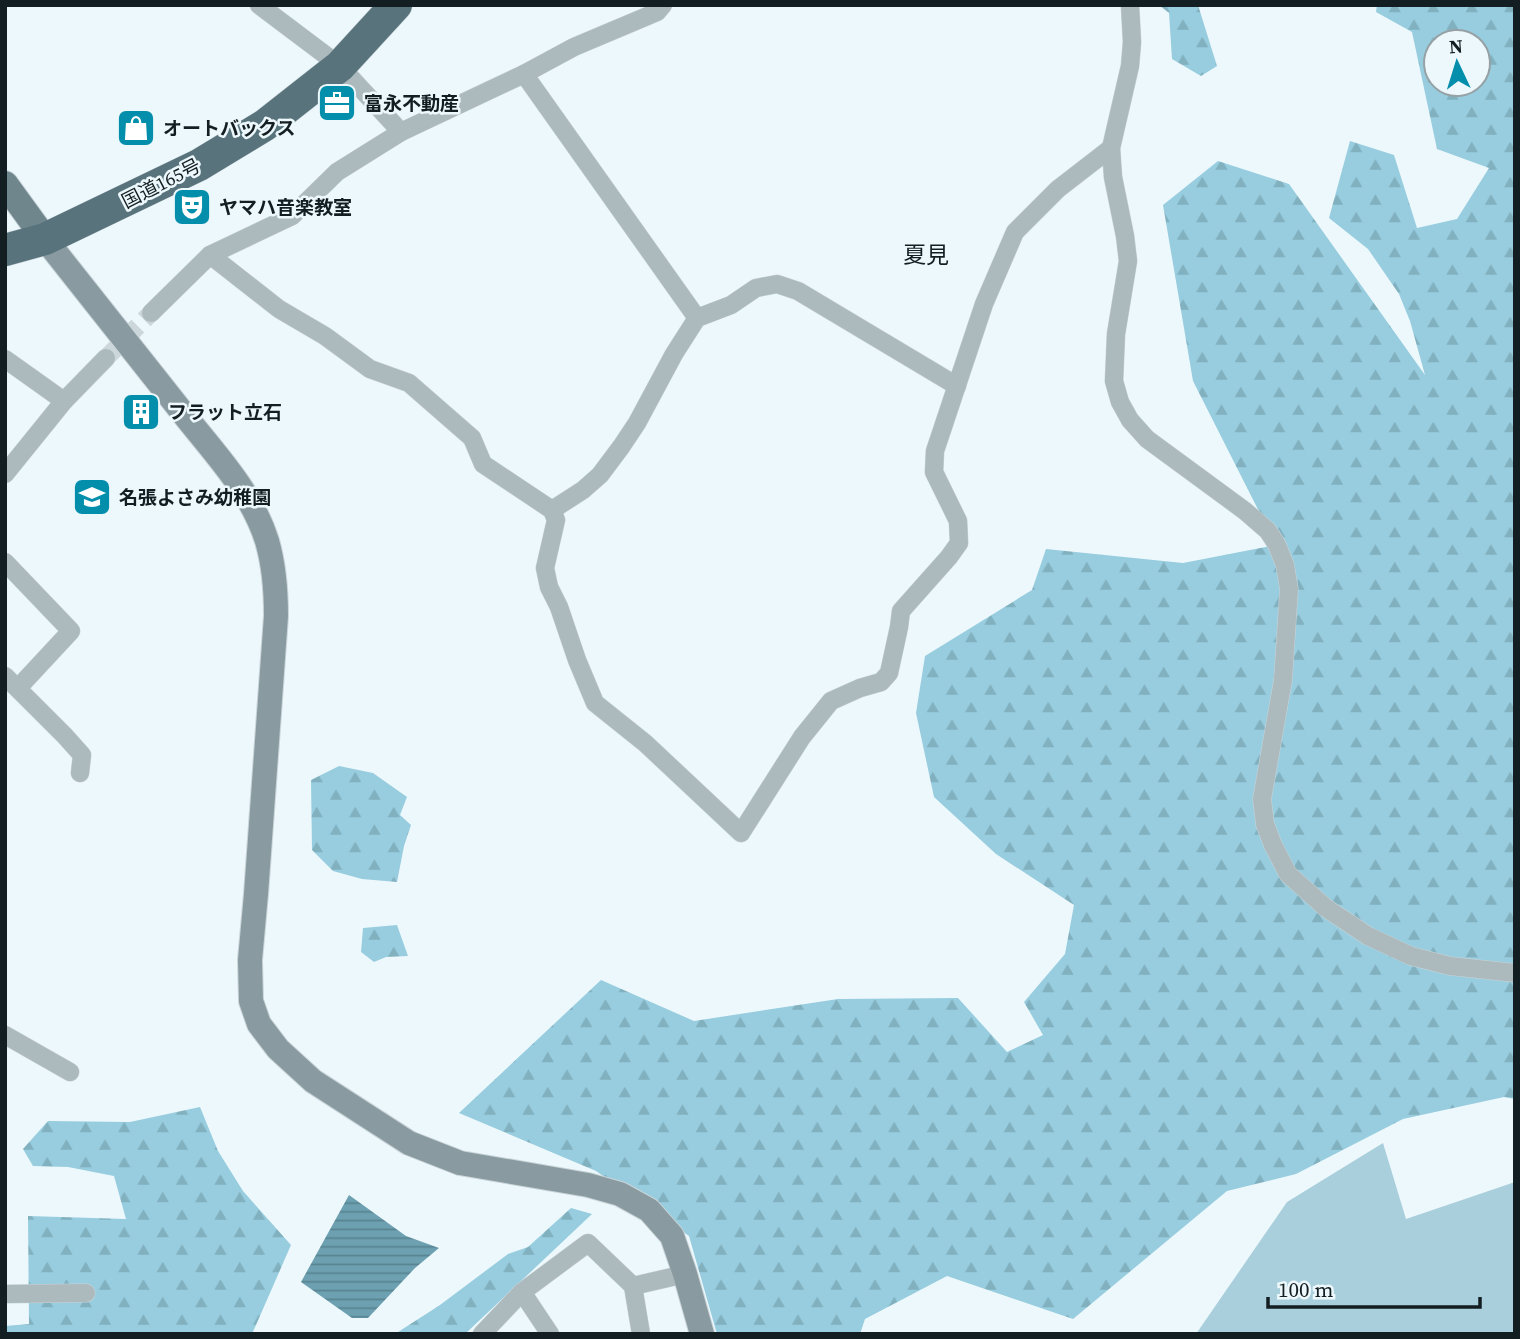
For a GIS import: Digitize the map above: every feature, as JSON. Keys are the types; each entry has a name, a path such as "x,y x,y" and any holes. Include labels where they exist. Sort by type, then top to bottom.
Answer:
{"highway":[{"name":"国道165号","path":"5,250 45,239 199,165 265,125 340,66 396,5"}],"main road":[{"path":"5,184 45,239"}],"street":[{"path":"259,5 340,66 401,132"},
{"path":"150,313 210,255 292,216 337,172 401,132 524,74 574,47 657,12 663,5"},
{"path":"1130,5 1130,66 1111,148 1113,177 1128,261 1114,357 1114,381 1120,402 1130,420 1147,439 1268,531 1285,565 1289,589 1283,680 1262,799 1265,824 1273,845 1289,874 1326,908 1368,936 1411,956 1450,965 1515,973"},
{"path":"524,74 697,318"},
{"path":"210,255 279,309 325,335 370,369 409,383 472,438 483,464 552,510 556,520 545,568 549,587 595,703 645,743 741,833 802,737 831,701 881,682 889,673 901,611 959,543 958,520 934,472 936,452 984,304 1014,232 1058,189 1111,148"},
{"path":"45,239 231,472 245,493 267,541 273,567 276,615 250,960 251,1001 259,1024 278,1049 313,1081 410,1143 460,1163 588,1185 620,1194 649,1210 672,1236 702,1334"},
{"path":"552,510 583,490 600,475 637,423 674,354 697,318 731,306 756,288 777,284 798,291 957,386"},
{"path":"5,474 64,401 106,358"},
{"path":"5,359 64,401"},
{"path":"5,562 71,631 11,682 82,755 80,774"},
{"path":"5,1035 70,1072"},
{"path":"482,1334 522,1292 588,1243 633,1286 641,1334"},
{"path":"633,1286 685,1274"},
{"path":"522,1292 550,1334"},
{"path":"5,1294 86,1293"}],"green space":[{"path":"1159,5 1198,5 1217,66 1201,76 1172,59 1169,13"},
{"path":"1377,5 1515,5 1515,1099 1504,1097 1403,1119 1296,1174 1227,1191 1073,1319 947,1276 865,1319 860,1334 717,1334 689,1236 596,1171 459,1113 601,980 694,1021 838,999 958,998 1007,1052 1043,1035 1024,1002 1065,954 1074,905 996,854 934,797 916,713 925,656 1032,590 1046,549 1183,563 1276,545 1193,381 1163,205 1218,161 1289,184 1425,375 1410,321 1399,294 1368,249 1329,218 1350,141 1394,155 1417,228 1457,219 1489,168 1437,149 1426,98 1492,98 1492,28 1422,28 1422,79 1412,32 1376,12"},
{"path":"339,766 373,773 407,797 400,815 411,825 397,882 362,879 333,871 312,850 311,780"},
{"path":"397,925 408,956 386,957 374,962 361,952 363,928"},
{"path":"200,1107 218,1151 243,1191 291,1245 252,1334 5,1334 5,1326 29,1324 28,1216 126,1219 114,1176 68,1167 33,1166 23,1149 48,1121 130,1122"},
{"path":"571,1208 592,1214 465,1334 395,1334 440,1305 508,1254 528,1247"}],"shaded area":[{"path":"1383,1143 1406,1219 1515,1182 1515,1334 1196,1334 1287,1202"},
{"path":"349,1195 406,1236 439,1248 415,1268 368,1318 352,1318 301,1282"}],"tunnel":[{"path":"106,358 151,313"}],"place":[{"name":"富永不動産","path":"337,103"},
{"name":"オートバックス","path":"136,128"},
{"name":"ヤマハ音楽教室","path":"192,207"},
{"name":"フラット立石","path":"141,412"},
{"name":"名張よさみ幼稚園","path":"92,497"}],"district":[{"name":"夏見","path":"926,255"}]}
